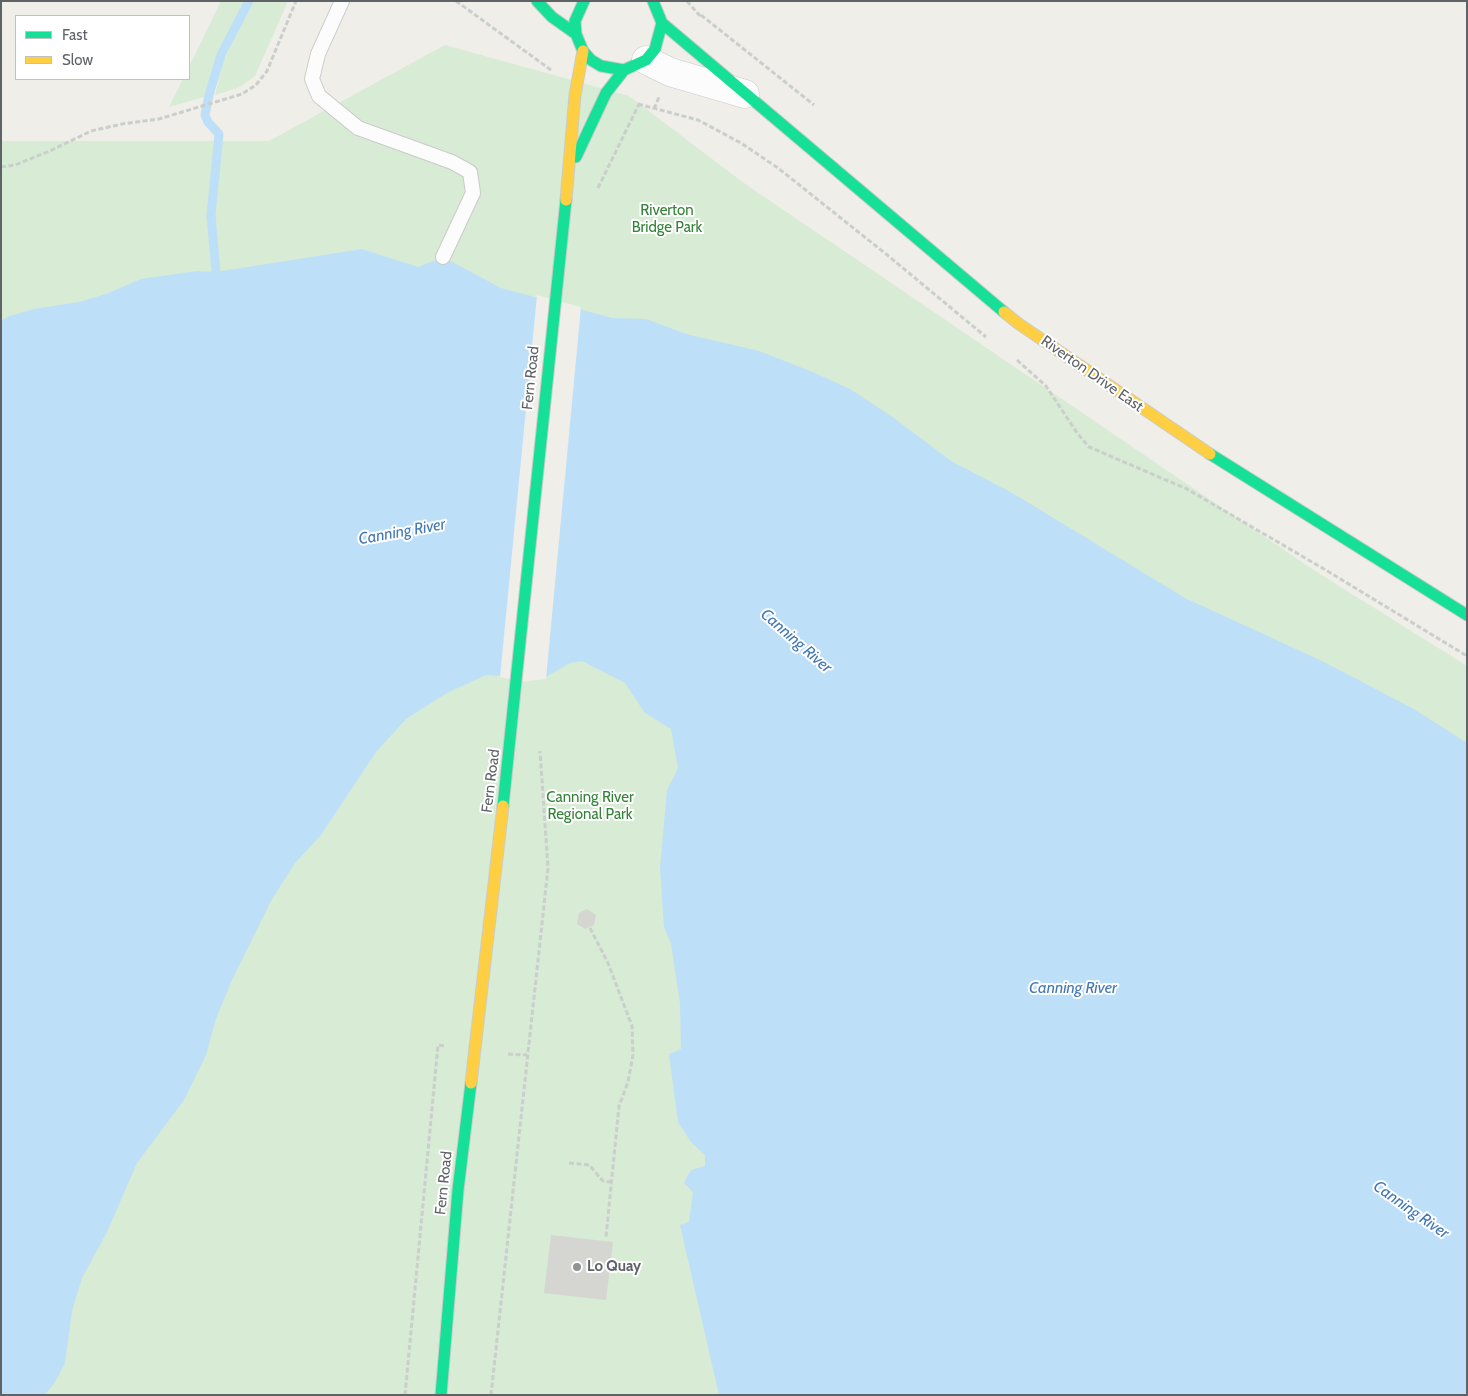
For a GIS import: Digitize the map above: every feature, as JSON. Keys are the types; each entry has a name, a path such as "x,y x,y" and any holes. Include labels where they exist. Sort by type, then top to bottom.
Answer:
{"street":[{"path":"537,1 552,16 576,34"},
{"path":"576,34 576,21 584,1"},
{"name":"Riverton Drive East","path":"653,1 662,23 1019,324 1222,462 1467,615"},
{"path":"635,65 655,49 662,23"},
{"name":"Riverton Drive East","path":"576,34 583,51 590,60 601,66 635,65 670,72 745,94"},
{"name":"Fern Road","path":"441,1395 458,1190 516,694 559,250 570,170 575,95 583,51"},
{"name":"Fern Road","path":"570,170 606,93 635,65"}],"lane":[{"path":"342,1 318,54 312,79 319,96 358,128 452,162 470,172 473,193 443,257"}],"path":[{"path":"1,167 15,165 91,131 122,124 159,119 242,94 256,85 267,71 296,1"},
{"path":"456,1 552,70"},
{"path":"701,15 814,105"},
{"path":"596,191 639,104"},
{"path":"491,1395 548,868 540,748"},
{"path":"590,928 615,978 632,1026 633,1055 628,1082 619,1106 606,1237"},
{"path":"405,1395 438,1045 454,1047"},
{"path":"508,1054 527,1055"},
{"path":"569,1163 589,1165 603,1181 612,1182"}],"green space":[{"path":"221,1 245,1 219,52 204,97 169,107 182,80 190,80 190,65"},
{"path":"253,1 288,1 255,76 240,87 215,95 223,62"},
{"name":"Canning River","path":"445,45 629,96 741,181 1312,569 1467,666 1467,1395 1,1395 1,141 269,141"}],"water":[{"name":"Canning River","path":"362,249 418,267 443,257 501,288 612,318 646,319 686,334 759,351 815,373 850,389 891,416 951,461 1014,494 1185,598 1322,661 1412,708 1467,743 1467,1395 719,1395 680,1225 689,1222 693,1192 684,1183 691,1170 705,1166 705,1155 691,1142 678,1122 669,1054 681,1049 680,1003 671,944 664,927 660,868 667,790 678,768 671,729 645,713 625,683 582,661 570,663 542,679 486,675 447,693 406,719 376,752 321,835 295,863 272,899 232,980 216,1019 206,1055 184,1100 137,1163 107,1232 82,1278 72,1311 65,1363 54,1384 44,1395 1,1395 1,321 7,317 34,309 79,302 106,294 141,279 197,271 216,272"}],"pier":[{"path":"537,295 581,307 546,679 522,682 500,677"}],"building":[{"path":"587,909 596,915 594,925 585,929 577,924 579,913"},
{"path":"551,1235 613,1242 606,1300 544,1293"}],"waterway":[{"path":"216,272 211,215 219,134 208,122 205,115 221,55 249,1"}],"traffic: fast":[{"path":"537,1 552,17 576,34"},
{"path":"584,1 575,21 576,34 583,51 591,60 601,66 624,70 646,60 655,49 662,23 653,1"},
{"path":"662,23 1004,312"},
{"path":"576,157 606,93 624,70"},
{"path":"503,806 566,200"},
{"path":"1210,454 1467,615"},
{"path":"441,1395 458,1190 471,1083"}],"traffic: slow":[{"path":"566,200 575,95 583,51"},
{"path":"1004,312 1210,454"},
{"path":"471,1083 503,806"}],"place":[{"name":"Lo Quay","path":"577,1267"}],"park label":[{"name":"Riverton Bridge Park","path":"667,220"},
{"name":"Canning River Regional Park","path":"590,806"}]}
